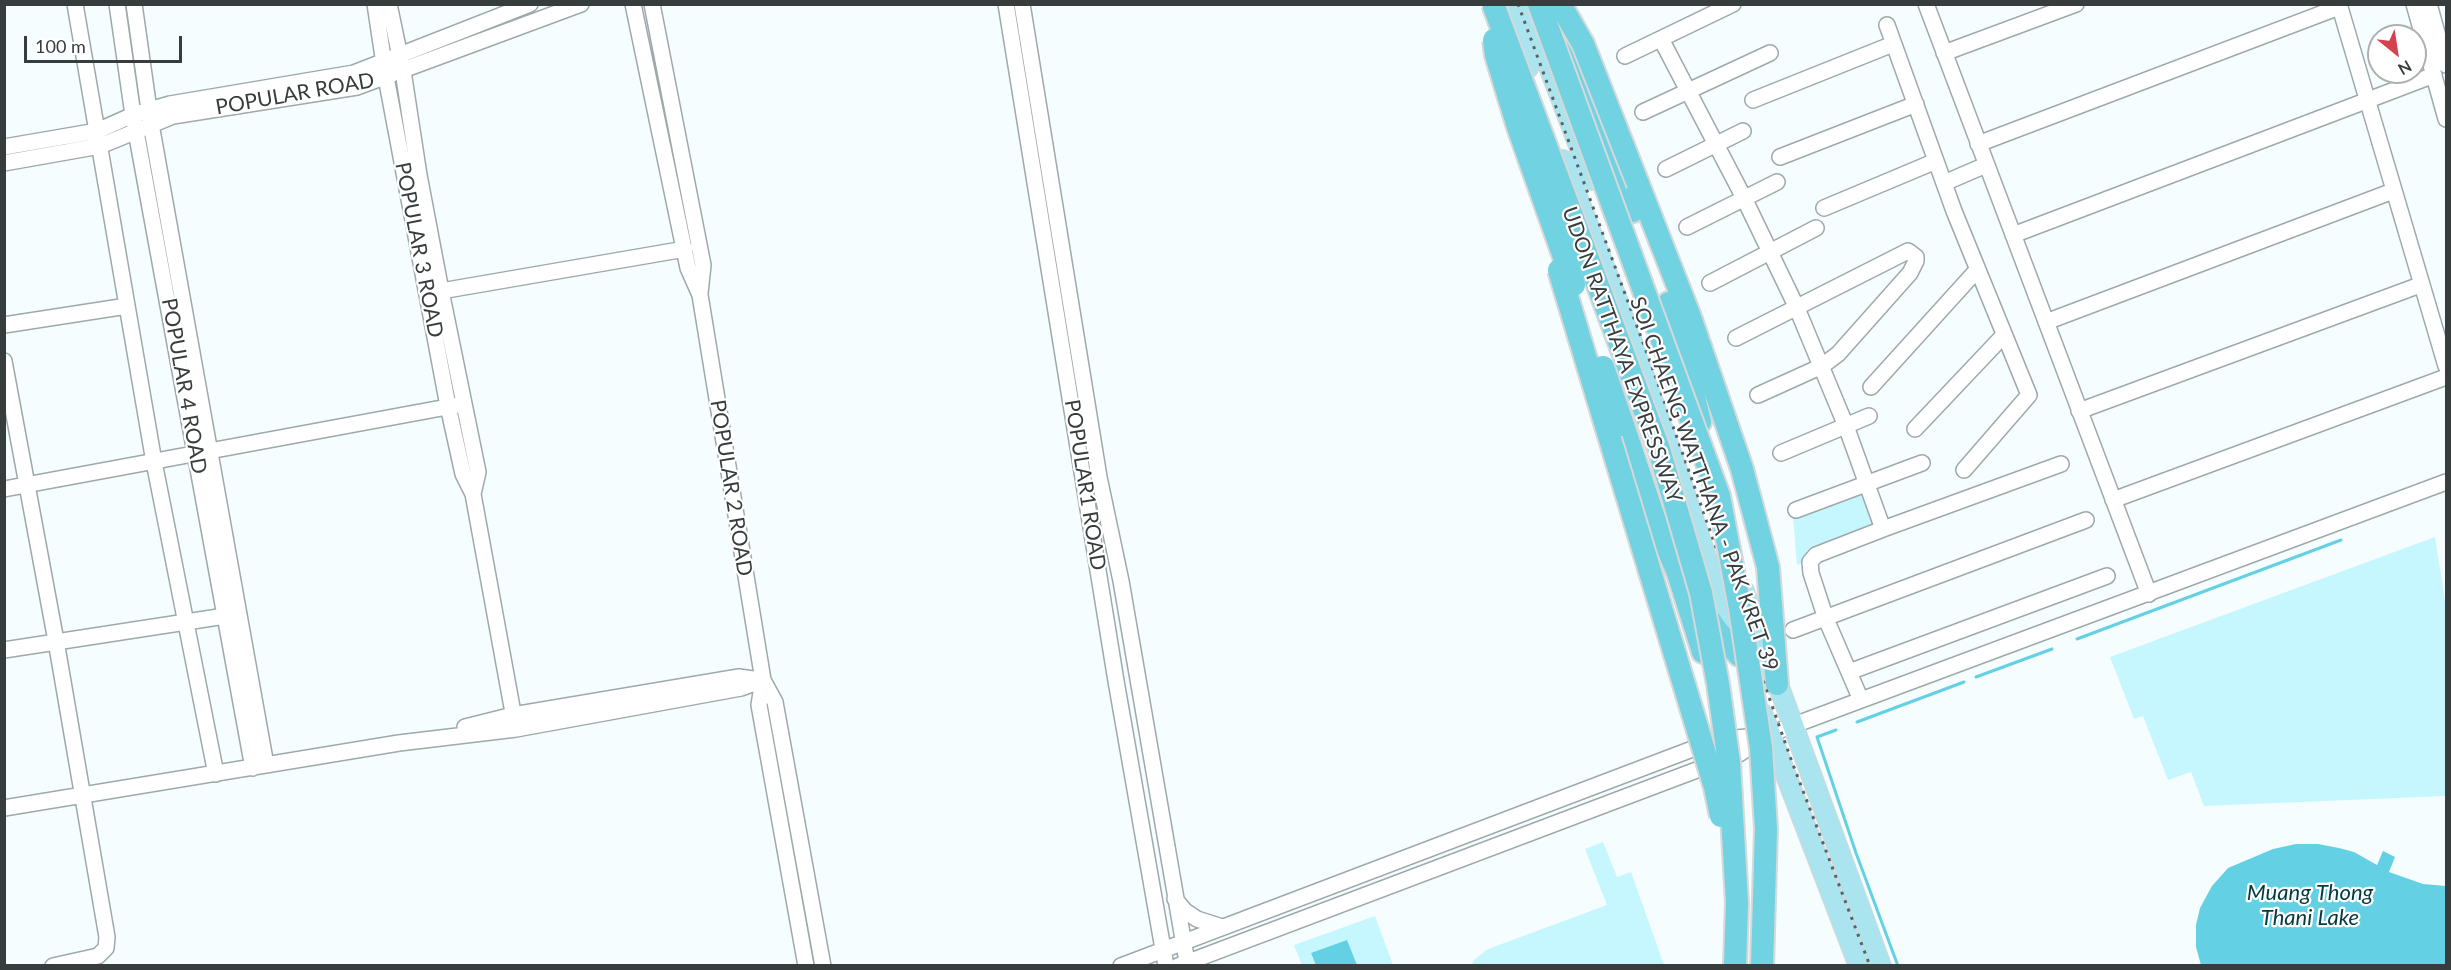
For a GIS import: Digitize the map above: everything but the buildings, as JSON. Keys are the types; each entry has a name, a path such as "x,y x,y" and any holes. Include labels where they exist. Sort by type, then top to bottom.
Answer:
{"highway":[{"path":"1491,4 1496,55 1518,127 1652,512 1678,573 1699,634 1712,690 1716,740"},
{"name":"UDON RATTHAYA EXPRESSWAY","path":"1491,4 1659,449 1701,593 1719,684 1729,763 1737,903 1735,966"},
{"name":"UDON RATTHAYA EXPRESSWAY","path":"1539,4 1719,496 1740,608 1761,748 1766,829 1762,966"},
{"path":"1560,4 1583,44 1690,317 1742,469 1768,567 1777,684"},
{"path":"1567,4 1575,56 1676,322 1719,496"},
{"path":"1543,108 1548,236 1715,787 1737,903"},
{"path":"1678,573 1717,631 1739,655"}],"main road":[{"name":"SOI CHAENG WATTHANA - PAK KRET 39","path":"1506,4 1543,108 1616,297 1739,655 1859,966"},
{"name":"SOI CHAENG WATTHANA - PAK KRET 39","path":"1525,4 1679,411 1881,966"}],"street":[{"path":"75,4 153,462 216,774"},
{"name":"POPULAR 4 ROAD","path":"117,4 143,119 260,766"},
{"name":"POPULAR 4 ROAD","path":"134,4 143,119"},
{"name":"POPULAR 3 ROAD","path":"375,4 448,406 463,474 473,494 515,722"},
{"name":"POPULAR 3 ROAD","path":"389,4 403,71 419,175 441,291 478,472 473,494"},
{"name":"POPULAR ROAD","path":"4,163 99,138 143,119 357,87 386,70 400,55 530,4"},
{"name":"POPULAR ROAD","path":"386,70 403,71 581,4"},
{"name":"POPULAR 2 ROAD","path":"633,4 688,268 700,295 763,680 759,705 806,966"},
{"name":"POPULAR 2 ROAD","path":"652,4 703,265 700,295"},
{"name":"POPULAR1 ROAD","path":"1006,4 1166,966"},
{"name":"POPULAR1 ROAD","path":"1022,4 1099,477 1121,581 1175,899 1182,942 1182,964"},
{"path":"1624,56 1733,4"},
{"path":"1926,4 2149,594"},
{"path":"1944,53 2076,4"},
{"path":"2414,4 2446,119"},
{"path":"2429,4 2446,65"},
{"path":"1978,144 2339,6 2420,285 2446,366"},
{"path":"1887,25 1977,270 2029,395 1964,470"},
{"path":"1661,39 1744,198 1796,306 1868,482 1883,529"},
{"path":"1754,100 1893,44"},
{"path":"1643,112 1770,53"},
{"path":"2013,235 2434,75"},
{"path":"1780,157 1916,104"},
{"path":"1666,169 1743,131"},
{"path":"661,138 677,135"},
{"name":"POPULAR ROAD","path":"4,147 99,138"},
{"path":"1824,208 1936,161"},
{"path":"1944,183 1986,165"},
{"path":"1687,226 1777,182"},
{"path":"2046,322 2393,191"},
{"path":"1710,283 1816,228"},
{"path":"441,291 685,249"},
{"path":"1736,338 1908,251 1916,257 1910,273 1838,354 1822,366 1758,395"},
{"path":"1871,387 1977,270"},
{"path":"2079,411 2420,285"},
{"path":"4,325 127,306"},
{"path":"1915,429 2004,335"},
{"path":"4,361 56,641 107,938 106,948 98,956 53,966"},
{"path":"2113,500 2446,377"},
{"path":"4,489 464,404"},
{"path":"1781,453 1869,416"},
{"name":"POPULAR 4 ROAD","path":"203,452 225,616 260,766"},
{"path":"1796,510 1922,463"},
{"path":"1861,700 1826,619 1811,573 1810,562 1816,555 2061,464"},
{"path":"1121,966 1716,740 1770,734 1793,726 2446,482"},
{"path":"1793,630 2086,520"},
{"path":"1849,672 2107,576"},
{"path":"4,650 225,616"},
{"path":"4,808 83,797 399,743 739,677 763,680"},
{"name":"POPULAR 2 ROAD","path":"763,680 776,702 823,966"},
{"path":"1182,964 1739,754 1770,734"},
{"path":"1175,899 1185,911 1197,919 1222,927"}],"shaded area":[{"path":"1863,489 1878,534 1797,565 1793,517"},
{"path":"2435,537 2446,607 2446,796 2204,806 2191,772 2168,780 2143,716 2134,719 2110,657"},
{"path":"1603,842 1617,877 1631,872 1664,965 1472,965 1474,960 1488,949 1607,905 1585,849"},
{"path":"1375,916 1393,965 1302,965 1294,945"}],"water":[{"name":"Muang Thong Thani Lake","path":"2296,844 2318,844 2339,848 2354,852 2377,865 2383,851 2395,857 2389,872 2423,884 2446,886 2446,965 2201,965 2196,947 2196,925 2200,908 2212,886 2228,868 2273,849"},
{"path":"1347,940 1357,965 1316,965 1311,953"}],"waterway":[{"path":"2077,639 2341,540"},
{"path":"1976,677 2052,649"},
{"path":"1857,722 1964,682"},
{"path":"1836,730 1817,737 1856,853 1898,966"}],"railway":[{"path":"1518,4 1652,367 1792,762 1870,966"}]}
